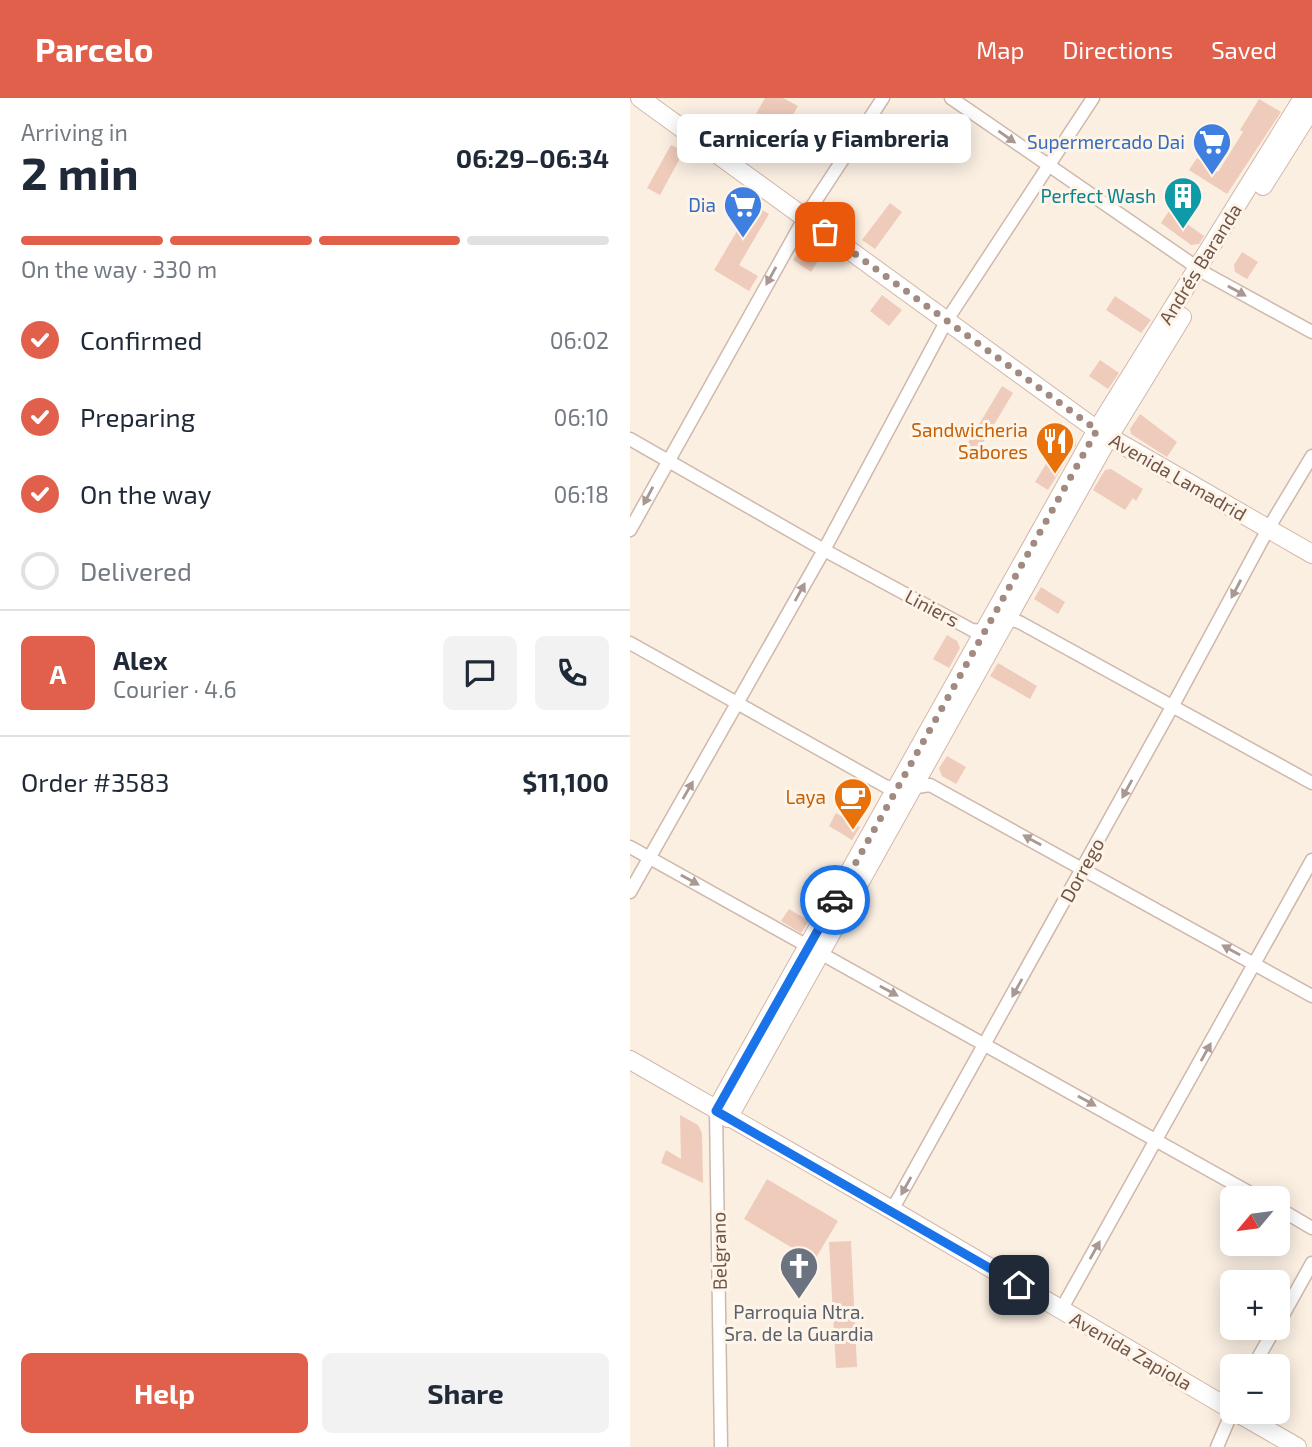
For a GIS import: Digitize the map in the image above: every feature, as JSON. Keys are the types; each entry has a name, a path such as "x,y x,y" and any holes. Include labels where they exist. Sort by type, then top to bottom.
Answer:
{"main road":[{"name":"Avenida Lamadrid","path":"640,98 1102,434 1312,554"},
{"name":"Andrés Baranda","path":"1102,434 1305,102"},
{"name":"Belgrano","path":"722,1114 905,788 1004,622 1102,434"},
{"name":"Belgrano","path":"905,788 984,631 1102,434"},
{"name":"Avenida Zapiola","path":"630,1060 892,1210 1220,1403"},
{"name":"Avenida Zapiola","path":"1256,1424 1297,1447"}],"street":[{"path":"630,530 805,217 883,98"},
{"path":"951,98 1203,271 1312,332"},
{"path":"630,892 824,550 947,320 1093,98"},
{"name":"Liniers","path":"630,439 824,550 972,630 984,631 1004,622"},
{"name":"Dorrego","path":"892,1210 1268,529 1312,456"},
{"path":"1004,622 1013,620 1021,623 1312,783"},
{"path":"630,643 737,703 905,788 930,785 1312,996"},
{"path":"630,847 1238,1186"},
{"path":"1061,1310 1312,860"},
{"name":"Belgrano","path":"721,1447 717,1138 722,1114"},
{"path":"1290,1215 1312,1228"},
{"path":"1290,1302 1312,1263"},
{"path":"1217,1447 1227,1424"}],"building":[{"path":"765,98 783,98 798,106 767,160 739,144"},
{"path":"1259,99 1281,112 1227,194 1189,170 1197,158 1218,172 1243,132 1240,130"},
{"path":"671,145 684,151 660,195 647,188"},
{"path":"890,203 902,212 875,249 862,240"},
{"name":"Dia","path":"753,204 769,214 739,265 758,276 749,291 714,270"},
{"name":"Perfect Wash","path":"1169,211 1204,236 1199,244 1191,245 1161,223"},
{"path":"811,242 824,251 811,272 793,260 804,243"},
{"path":"1242,252 1258,262 1247,279 1235,272 1234,265"},
{"path":"882,295 902,310 889,326 870,311"},
{"path":"1115,296 1151,320 1141,333 1106,310"},
{"path":"1100,360 1119,373 1108,389 1089,376"},
{"path":"1002,386 1013,393 977,453 966,446"},
{"path":"1140,414 1177,442 1167,457 1131,434 1130,429"},
{"path":"1066,431 1074,436 1076,445 1048,490 1035,482"},
{"path":"1111,469 1143,489 1136,501 1133,498 1125,510 1093,490 1105,470"},
{"path":"1041,587 1065,602 1058,614 1034,599"},
{"path":"947,635 957,641 960,648 949,668 933,659"},
{"path":"998,663 1037,686 1030,699 990,676"},
{"path":"947,756 966,767 956,784 942,776 939,768"},
{"path":"836,813 860,827 852,840 829,826"},
{"path":"789,909 809,921 801,933 781,921"},
{"path":"680,1115 698,1125 702,1133 703,1183 661,1163 666,1150 681,1159"},
{"path":"767,1179 838,1221 814,1261 744,1219"},
{"path":"851,1241 857,1367 836,1368 829,1242"}],"way so far":[{"path":"825,232 1097,430 835,900"}],"place":[{"name":"Supermercado Dai","path":"1212,176"},
{"name":"Perfect Wash","path":"1183,230"},
{"name":"Carnicería y Fiambreria","path":"825,232"},
{"name":"Dia","path":"743,239"},
{"name":"Sandwicheria Sabores","path":"1055,475"},
{"name":"Laya","path":"853,831"},
{"name":"Parroquia Ntra. Sra. de la Guardia","path":"799,1300"}],"route":[{"path":"835,900 716,1111 1019,1285"}]}
